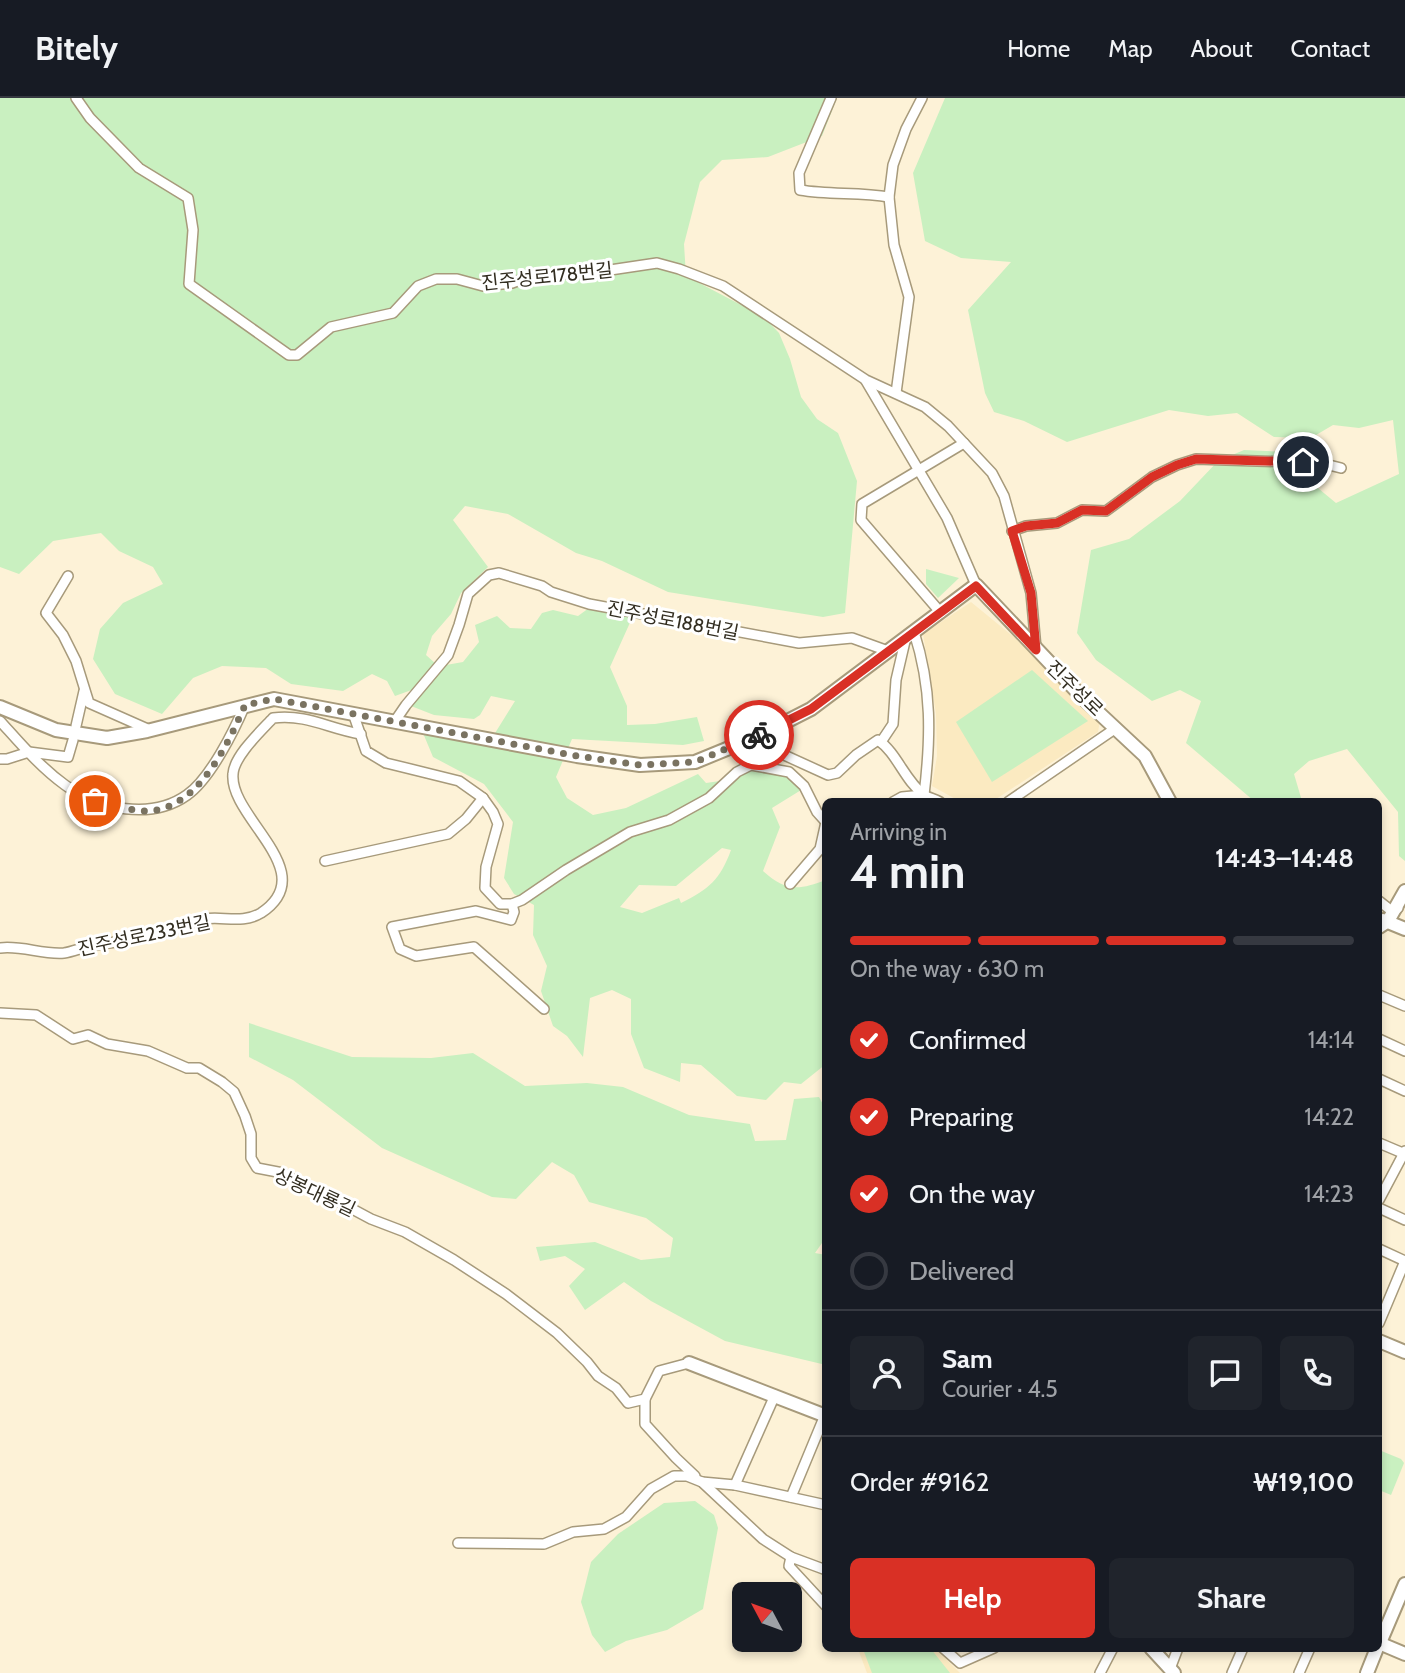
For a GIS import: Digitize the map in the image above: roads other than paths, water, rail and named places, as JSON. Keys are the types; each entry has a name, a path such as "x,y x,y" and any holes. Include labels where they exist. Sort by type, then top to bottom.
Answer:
{"main road":[{"path":"0,707 56,730 107,738 274,699 577,756 640,765 695,762 756,737 811,709 976,586"},
{"name":"진주성로","path":"976,586 1085,700 1145,756 1168,798"},
{"path":"1405,891 1385,920 1405,929"},
{"path":"1382,1342 1405,1352"},
{"path":"689,1363 822,1414"},
{"path":"1382,1638 1405,1584"},
{"path":"1382,1646 1405,1654"},
{"path":"1155,1652 1172,1671"},
{"path":"1367,1673 1376,1652"}],"street":[{"name":"진주성로178번길","path":"76,98 90,118 139,168 188,198 193,230 189,284 289,355 297,355 331,327 393,313 418,286 436,279 457,279 483,286 512,283 534,275 590,273 657,263 723,286 866,380 925,407 992,473 1004,496 1031,593 1036,650"},
{"path":"831,98 799,173 800,190 865,193 889,197"},
{"path":"896,393 909,297 894,244 889,197 893,165 906,129 922,98"},
{"name":"진주성로178번길","path":"866,380 947,518 976,586"},
{"path":"941,613 861,520 862,505 964,443"},
{"path":"1012,531 1026,526 1057,523 1082,510 1106,511 1152,477 1196,459 1321,463 1341,468"},
{"name":"진주성로188번길","path":"395,722 448,655 467,594 489,575 503,573 589,604 799,643 852,638 888,651"},
{"path":"68,576 46,613 63,635 76,661 89,703 150,730"},
{"path":"881,742 893,724 895,691 910,634"},
{"path":"910,634 924,663 929,707 930,749 924,795 920,798"},
{"path":"76,726 84,691"},
{"path":"0,720 29,752 67,787 95,801 149,811 169,806 189,794 205,776 234,731 245,705"},
{"path":"353,713 366,751 386,764 458,780 483,798 494,812 498,824 486,867 485,888 500,904 512,904 522,900 566,870 631,832 670,820 709,798 737,772 751,765 789,772 804,786 822,818"},
{"name":"진주성로233번길","path":"0,948 63,953 160,934 205,919 236,920 260,914 274,901 283,882 282,873 259,828 234,792 233,771 242,753 273,718 290,716 320,721 342,731 361,734"},
{"path":"1014,798 1116,727"},
{"path":"756,737 782,754 828,775 837,773 856,755 878,740 924,795 931,798"},
{"path":"0,759 29,752 68,757 74,740"},
{"path":"900,798 924,795"},
{"path":"325,860 447,835 483,798"},
{"path":"790,884 820,849 822,840"},
{"path":"1385,920 1405,903"},
{"path":"512,904 514,912 511,920 475,911 392,927 400,949 416,956 474,947 544,1009"},
{"path":"1382,996 1405,1006"},
{"name":"상봉대룡길","path":"0,1013 36,1015 73,1039 88,1035 107,1044 148,1051 187,1068 199,1068 234,1092 251,1134 251,1158 257,1168 283,1173 312,1191 328,1196 370,1219 405,1232 454,1259 557,1333 598,1376 616,1388 628,1403 645,1399"},
{"path":"1382,1040 1405,1051"},
{"path":"1382,1080 1405,1091"},
{"path":"1382,1144 1405,1153 1382,1195"},
{"path":"1382,1209 1405,1220"},
{"path":"1382,1250 1405,1261 1403,1273 1382,1317"},
{"path":"689,1363 659,1371 645,1399 645,1424 676,1458 763,1539 791,1557 822,1569"},
{"path":"735,1485 775,1395"},
{"path":"791,1497 822,1422"},
{"path":"458,1543 544,1544 573,1532 604,1529 626,1517 651,1489 674,1476 735,1485 822,1504"},
{"path":"791,1557 789,1566 822,1602"},
{"path":"948,1652 960,1663 985,1652"},
{"path":"1100,1673 1111,1652"},
{"path":"1172,1671 1177,1652"},
{"path":"1233,1673 1241,1652"},
{"path":"1299,1673 1308,1652"}]}
